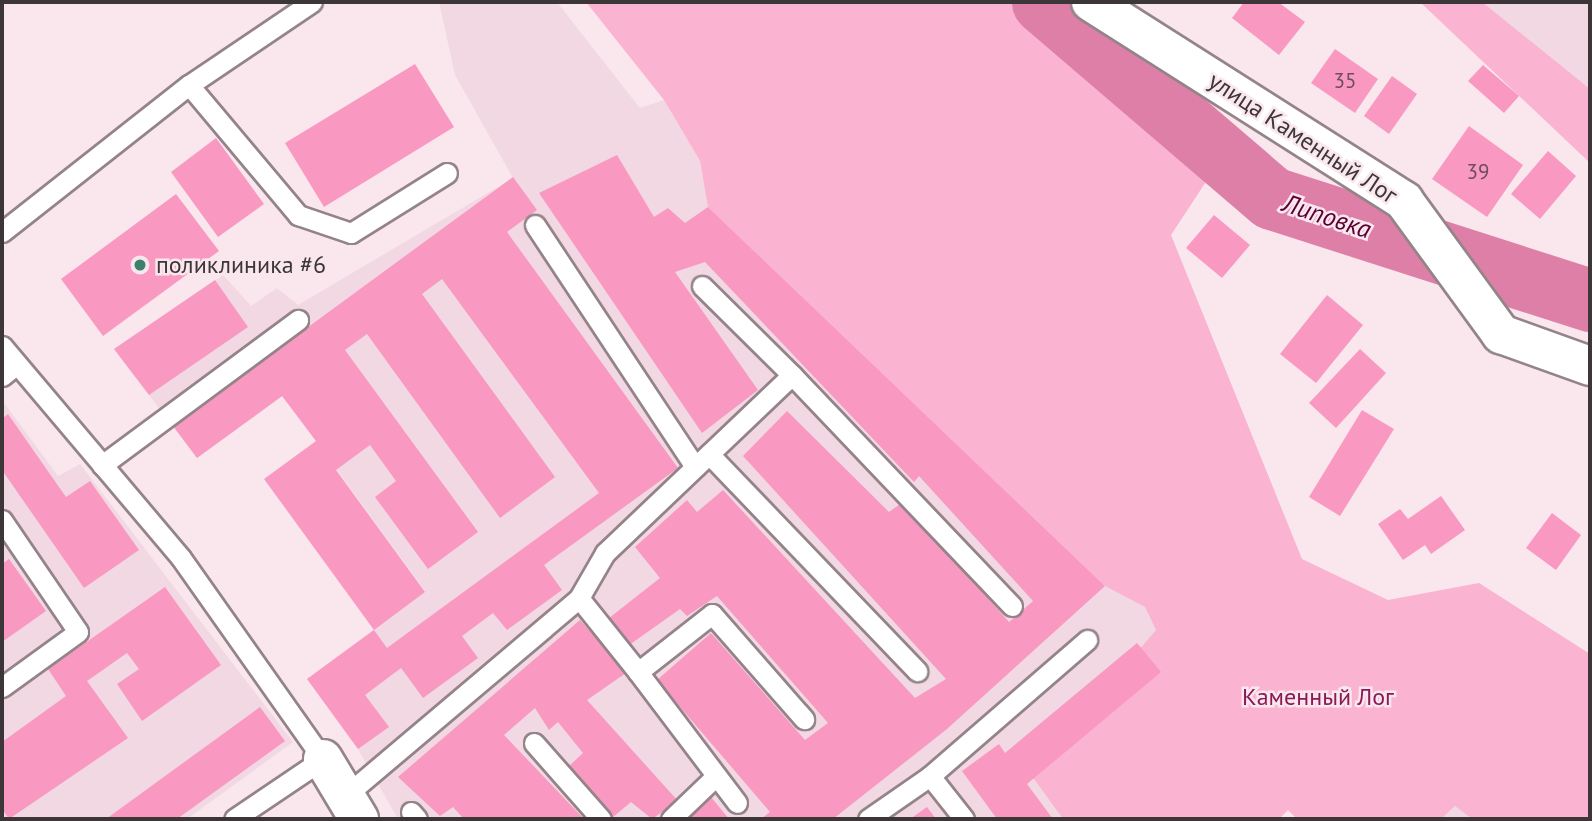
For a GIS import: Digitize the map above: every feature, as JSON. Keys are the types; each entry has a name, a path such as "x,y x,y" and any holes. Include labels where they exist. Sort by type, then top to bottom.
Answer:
{"street":[{"name":"улица Каменный Лог","path":"1091,2 1404,201 1501,334 1590,366"},
{"path":"323,759 352,807"}],"lane":[{"path":"2,232 189,85 312,2"},
{"path":"189,85 298,215 351,233 447,173"},
{"path":"535,225 702,460 917,671"},
{"path":"702,286 1012,606"},
{"path":"102,465 298,320"},
{"path":"2,346 9,370 102,465 181,558 323,759 234,819"},
{"path":"352,807 579,598 605,553 792,376"},
{"path":"2,687 78,632 4,530"},
{"path":"579,598 737,803"},
{"path":"638,672 712,614 804,719"},
{"path":"868,819 930,776 1087,640"},
{"path":"534,743 601,819"},
{"path":"671,819 716,776"},
{"path":"930,776 964,819"}],"shaded area":[{"path":"439,2 557,2 640,108 664,100 700,161 708,207 1105,586 1145,607 1156,630 1031,775 1063,819 398,819 358,749 307,679 425,591 283,396 197,458 114,349 223,275 251,306 277,288 298,305 513,178 455,75"},
{"path":"1482,2 1590,2 1590,89 1491,12"},
{"path":"2,400 58,476 80,464 293,742 187,819 2,819"},
{"path":"1455,806 1472,819 1441,819"}],"green space":[{"name":"Каменный Лог","path":"586,2 1061,2 1147,105 1240,130 1171,235 1302,559 1388,600 1479,583 1590,654 1590,819 1472,819 1455,806 1441,819 1297,819 1288,810 1279,819 1063,819 1031,775 1156,630 1145,607 1105,586 708,207 700,161 664,100"},
{"path":"1420,2 1482,2 1590,89 1590,163"}],"building":[{"path":"1244,2 1278,2 1305,22 1279,55 1232,18"},
{"path":"1335,49 1378,79 1355,113 1311,83"},
{"path":"415,64 454,127 324,207 285,143"},
{"path":"1483,65 1519,96 1504,113 1468,81"},
{"path":"1392,76 1417,94 1389,134 1364,116"},
{"path":"1469,126 1523,165 1487,217 1432,179"},
{"path":"216,138 264,204 218,237 171,172"},
{"path":"1548,151 1576,176 1540,219 1511,194"},
{"path":"617,155 654,217 668,208 685,223 708,207 1105,586 947,729 833,819 761,819 770,812 657,680 711,633 805,740 828,723 717,596 687,616 680,609 625,648 604,622 660,578 635,547 687,500 697,512 723,490 915,698 946,679 743,456 787,411 889,512 903,502 1009,622 1033,601 919,476 914,482 705,262 675,272 758,390 702,433 539,193"},
{"path":"513,177 537,210 507,232 678,468 544,565 562,590 507,630 493,613 462,636 478,658 423,698 401,668 365,695 389,727 358,749 307,679 374,630 264,479 316,441 282,396 197,458 173,426","holes":["442,279 599,493 387,648 374,630 425,592 336,470 370,445 396,481 375,497 428,569 478,532 345,350 367,334 500,518 555,477 422,294"]},
{"name":"поликлиника #6","path":"176,194 219,251 103,336 61,279"},
{"path":"1214,215 1250,245 1222,278 1186,248"},
{"path":"215,280 248,327 149,395 114,349"},
{"path":"1327,295 1363,325 1316,383 1280,354"},
{"path":"1360,349 1386,373 1336,428 1309,403"},
{"path":"1362,410 1394,429 1340,516 1309,497"},
{"path":"8,414 66,497 90,481 139,550 84,588 2,470 2,419"},
{"path":"1441,496 1465,530 1431,554 1425,545 1403,560 1378,524 1400,509 1408,519"},
{"path":"1552,513 1581,535 1556,570 1526,548"},
{"path":"9,559 46,611 2,642 2,564"},
{"path":"165,587 221,665 142,721 117,684 139,669 127,653 87,681 128,738 9,819 2,809 2,742 66,696 48,669"},
{"path":"580,620 626,673 587,700 678,801 652,819 631,802 612,818 568,767 583,753 558,722 549,730 535,708 504,735 584,819 464,819 453,807 440,816 398,777"},
{"path":"1137,643 1161,672 1027,784 1053,819 997,819 962,771 999,744 1005,753"},
{"path":"260,707 285,741 177,819 106,819"},
{"path":"711,797 729,819 688,819"},
{"path":"927,807 936,819 910,819"}],"waterway":[{"name":"Липовка","path":"1043,2 1272,198 1590,300"}],"place":[{"name":"поликлиника #6","path":"140,265"}]}
